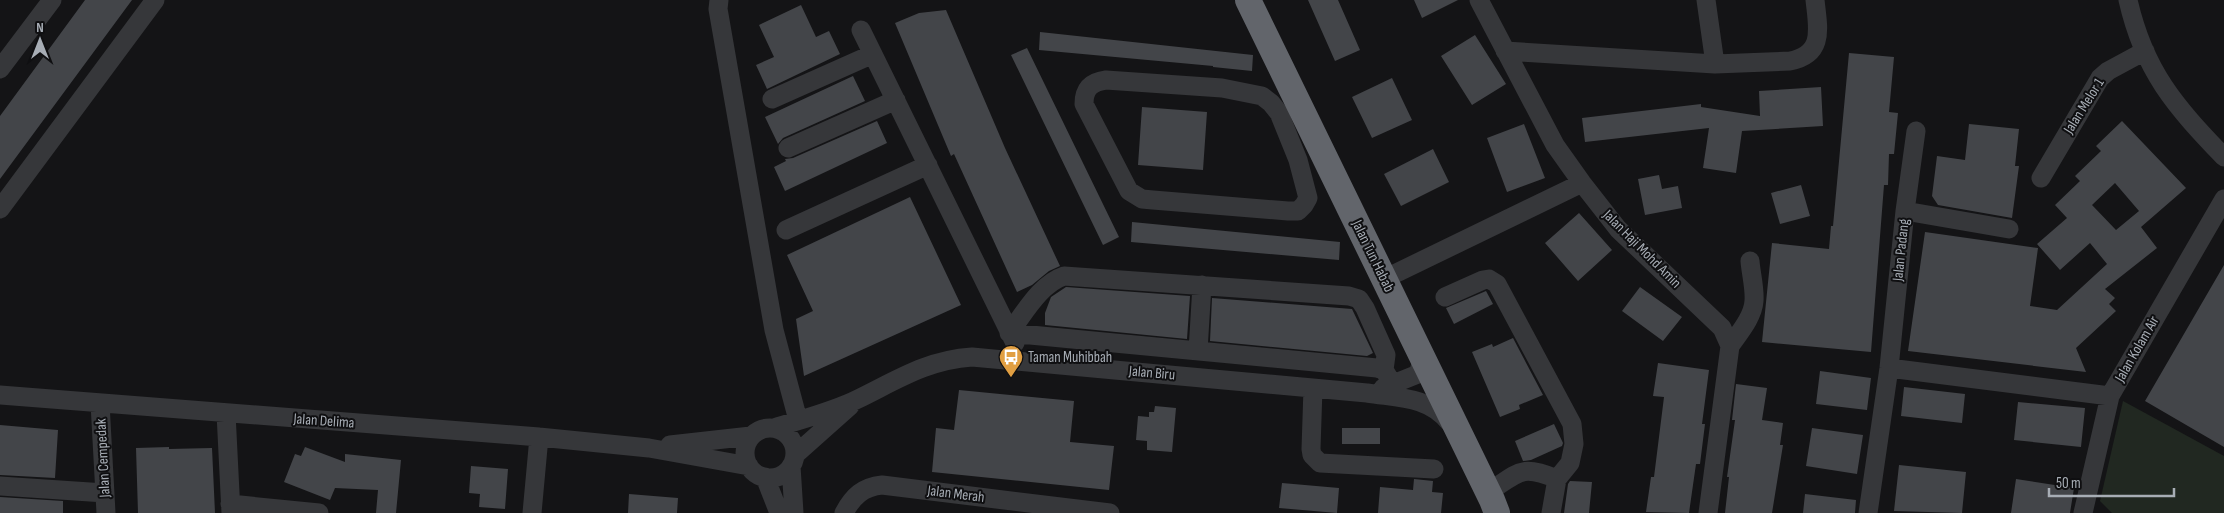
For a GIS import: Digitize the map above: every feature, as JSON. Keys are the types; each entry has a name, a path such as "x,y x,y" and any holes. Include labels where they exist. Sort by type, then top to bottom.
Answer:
{"highway":[{"name":"Jalan Tun Habab","path":"1248,0 1493,503"}],"street":[{"path":"0,69 52,0"},
{"path":"0,209 155,0"},
{"path":"718,0 774,330 798,420"},
{"name":"Jalan Haji Mohd Amin","path":"1479,0 1555,144 1582,183 1618,229 1722,328 1730,346"},
{"path":"1706,0 1715,64"},
{"path":"1505,51 1715,64 1790,61 1800,59 1809,53 1818,36 1815,0"},
{"path":"2128,0 2135,29 2156,76 2186,117 2224,157"},
{"path":"861,30 1009,333 1025,361"},
{"name":"Jalan Melor 1","path":"2041,178 2100,78 2108,71 2144,51"},
{"path":"772,99 873,54"},
{"path":"1106,80 1222,88 1262,96 1279,113 1298,160 1308,198 1298,211 1288,212 1142,199 1129,191 1125,184 1084,104 1084,96 1087,89 1095,82 1106,80"},
{"path":"788,148 896,100"},
{"name":"Jalan Padang","path":"1868,513 1889,368 1905,212 1916,131"},
{"path":"1298,160 1324,156"},
{"path":"786,230 928,165"},
{"path":"1384,279 1582,183"},
{"name":"Jalan Kolam Air","path":"2083,513 2110,396 2224,198"},
{"path":"1905,212 2009,229"},
{"path":"1708,513 1730,346 1747,321 1755,299 1750,261"},
{"path":"1009,333 1044,289 1054,280 1064,276 1349,296 1359,299 1366,308 1386,352 1388,378"},
{"path":"1445,297 1483,280 1497,284 1572,424 1574,444 1570,463 1557,479 1551,513"},
{"path":"1198,351 1202,285"},
{"path":"1009,333 1377,368 1388,378"},
{"name":"Jalan Biru","path":"774,428 856,400 900,376 953,358 972,357 1367,393 1425,403 1440,411 1461,436"},
{"name":"Jalan Biru","path":"1367,393 1388,378 1418,374 1423,358"},
{"path":"1889,368 2110,396"},
{"path":"1313,388 1312,455 1320,463 1434,469"},
{"name":"Jalan Delima","path":"0,395 538,437 649,448 749,466"},
{"name":"Jalan Biru","path":"793,461 856,400"},
{"name":"Jalan Cempedak","path":"100,403 106,513"},
{"path":"226,413 230,509 319,513"},
{"path":"793,461 780,476 765,477 749,466 745,451 751,436 758,431 774,428 788,435 795,448 793,461 794,513"},
{"name":"Jalan Delima","path":"649,448 751,436"},
{"path":"532,513 538,437"},
{"path":"1493,503 1520,471 1538,471 1557,479"},
{"path":"765,477 779,513"},
{"name":"Jalan Merah","path":"844,513 855,496 868,487 882,485 1110,513"},
{"path":"0,486 104,493"}],"shaded area":[{"path":"2123,401 2224,456 2224,513 2112,513 2100,501"}],"building":[{"path":"85,0 132,0 0,179 0,116"},
{"path":"1308,0 1338,0 1360,50 1335,61"},
{"path":"1414,0 1458,0 1422,18"},
{"path":"801,5 816,37 829,31 840,54 767,89 756,65 774,57 759,25"},
{"path":"946,10 1005,148 1060,266 1049,271 1032,285 1017,292 954,154 951,156 895,23 919,13"},
{"path":"1040,32 1253,55 1252,71 1039,50"},
{"path":"1475,35 1506,84 1472,105 1441,56"},
{"path":"1027,48 1119,237 1103,245 1011,55"},
{"path":"1849,53 1894,57 1889,112 1898,113 1894,154 1889,154 1888,185 1884,185 1871,352 1762,342 1772,243 1829,249 1831,226 1833,226"},
{"path":"853,76 865,101 783,138 778,144 765,117"},
{"path":"1392,78 1412,120 1372,138 1352,97"},
{"path":"1821,87 1823,126 1742,131 1736,173 1703,168 1709,128 1585,142 1582,118 1701,104 1701,107 1760,116 1759,91"},
{"path":"1142,107 1207,112 1203,170 1138,165"},
{"path":"877,121 887,143 785,191 774,167 786,161 785,159 793,158"},
{"path":"2122,121 2186,188 2141,227 2157,248 2105,289 2115,298 2109,304 2116,311 2076,348 2086,372 1908,351 1925,232 2038,248 2030,306 2057,310 2107,264 2090,243 2060,270 2037,244 2067,218 2055,205 2080,181 2075,176 2101,151 2096,146","holes":["2115,183 2139,211 2116,230 2092,205"]},
{"path":"1524,124 1545,178 1507,192 1487,138"},
{"path":"1969,124 2019,129 2015,166 2019,166 2012,218 1938,205 1932,196 1937,156 1965,160"},
{"path":"1433,149 1449,182 1401,206 1384,174"},
{"path":"1659,175 1662,189 1678,186 1682,208 1645,215 1638,179"},
{"path":"1801,185 1810,216 1780,224 1771,193"},
{"path":"910,197 961,305 804,376 796,319 813,311 787,255"},
{"path":"1579,213 1612,250 1578,281 1545,243"},
{"path":"1132,222 1340,242 1339,260 1131,242"},
{"path":"2224,265 2224,447 2145,401"},
{"path":"1066,287 1190,296 1187,339 1045,325 1045,313 1051,297"},
{"path":"1640,287 1682,317 1663,341 1622,311"},
{"path":"1486,291 1493,304 1454,324 1446,308"},
{"path":"1212,298 1352,309 1373,353 1367,356 1210,341"},
{"path":"1513,338 1543,395 1519,405 1520,409 1500,417 1472,352 1492,344 1493,347"},
{"path":"1658,363 1709,370 1702,424 1705,424 1700,464 1696,464 1689,513 1646,512 1651,477 1654,477 1664,397 1653,396"},
{"path":"1820,371 1871,378 1867,410 1816,404"},
{"path":"1736,384 1767,388 1762,420 1783,423 1780,445 1783,445 1772,513 1725,513 1729,477 1727,477 1735,420 1732,420"},
{"path":"1904,387 1965,394 1962,423 1901,416"},
{"path":"959,390 1074,401 1070,442 1114,446 1109,490 932,472 936,428 954,430"},
{"path":"2018,402 2085,408 2081,447 2014,440"},
{"path":"1155,406 1176,408 1172,452 1147,450 1147,441 1136,440 1138,416 1149,417 1149,412 1154,412"},
{"path":"1554,424 1563,443 1562,446 1531,460 1523,461 1515,441"},
{"path":"0,425 58,430 55,478 0,475"},
{"path":"1342,428 1380,428 1380,444 1342,444"},
{"path":"1812,428 1863,435 1857,474 1806,466"},
{"path":"169,447 169,449 212,448 215,513 138,513 136,448"},
{"path":"305,447 345,462 345,454 401,460 396,513 376,513 378,490 335,488 330,500 284,482 295,454 301,456"},
{"path":"1899,465 1966,472 1962,513 1894,511"},
{"path":"471,466 508,469 505,509 479,507 480,494 469,493"},
{"path":"1414,479 1433,481 1432,492 1443,493 1441,513 1378,513 1380,487 1413,490"},
{"path":"2016,479 2074,488 2070,513 2011,513"},
{"path":"1570,481 1592,482 1589,513 1564,513"},
{"path":"1282,483 1339,488 1337,513 1279,508"},
{"path":"629,494 678,498 677,513 628,513"},
{"path":"1805,494 1856,500 1855,513 1803,513"},
{"path":"0,497 63,501 63,513 0,513"}],"place":[{"name":"Taman Muhibbah","path":"1011,378"}]}
